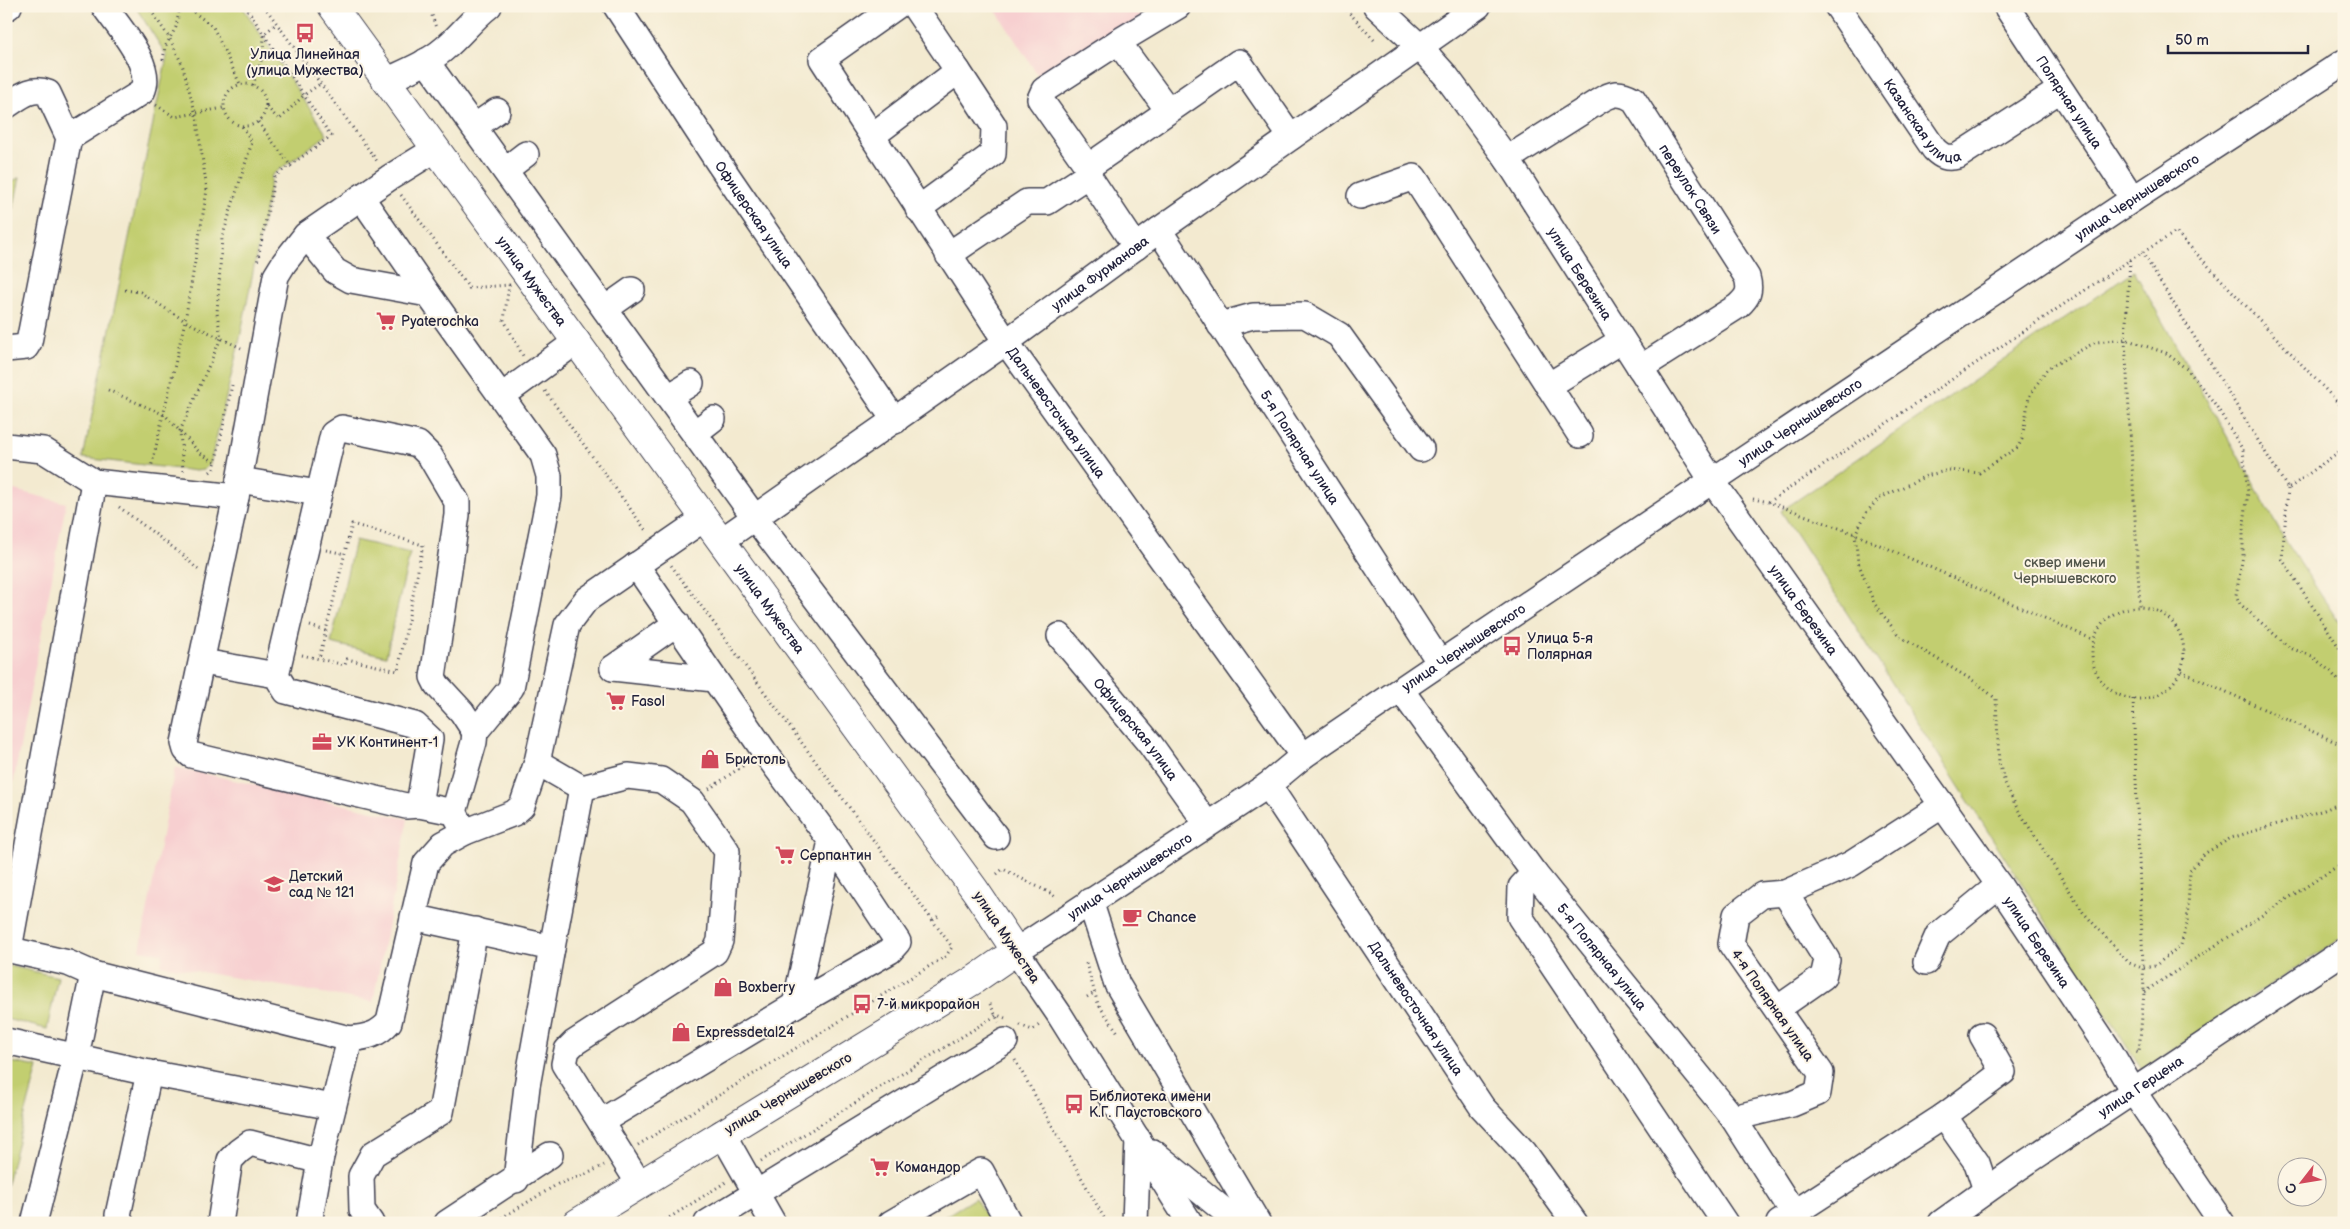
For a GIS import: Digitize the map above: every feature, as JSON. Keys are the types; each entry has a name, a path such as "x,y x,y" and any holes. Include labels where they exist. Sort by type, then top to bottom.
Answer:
{"main road":[{"name":"улица Мужества","path":"332,6 963,874 1016,951"},
{"name":"улица Чернышевского","path":"577,1223 974,980 1016,951"}],"street":[{"path":"68,138 152,98 146,85 146,75 142,63 104,6"},
{"path":"386,81 444,50 477,15 489,6"},
{"name":"Офицерская улица","path":"616,6 718,162 895,421"},
{"name":"Дальневосточная улица","path":"897,6 822,59 1006,342 1303,756"},
{"path":"914,6 994,126 993,154 918,209"},
{"path":"1136,247 1040,99 1044,90 1178,6"},
{"name":"улица Березина","path":"1376,6 1419,46 1446,76 1507,159 1713,482 1999,885 2111,1053 2133,1091 2222,1223"},
{"name":"улица Фурманова","path":"721,541 895,421 1159,230 1478,6"},
{"name":"Казанская улица","path":"1837,6 1934,149 1941,156 1948,158 1958,156 2060,90"},
{"name":"Полярная улица","path":"2006,6 2133,199"},
{"path":"1118,42 1168,110"},
{"path":"426,61 669,397 704,426 755,518 996,838"},
{"path":"948,255 1027,202 1047,202 1168,110 1239,62 1291,137"},
{"name":"улица Чернышевского","path":"1016,951 1090,900 1268,785 1303,756 1440,663 2133,199 2344,62"},
{"path":"872,136 958,71"},
{"path":"6,106 31,90 41,90 48,93 68,138 29,342 26,347 6,349"},
{"name":"переулок Связи","path":"1507,159 1613,93 1624,93 1633,99 1742,269 1750,288 1747,298 1738,306 1640,368"},
{"path":"474,127 497,111"},
{"path":"436,149 389,178 306,236 276,276 238,489 214,596 203,662 184,743 186,750 191,755 406,806 419,805 460,822 514,814 522,806 537,762 567,625 586,600 704,518"},
{"path":"505,170 526,154"},
{"path":"1360,196 1414,177 1580,435"},
{"path":"92,493 7,949 68,963 93,974 350,1039 371,1036 382,1030 389,1022 426,863 460,822 475,732 511,688 549,496 550,476 542,455 361,197"},
{"name":"5-я Полярная улица","path":"1159,230 1440,663"},
{"path":"306,236 335,271 350,280 428,294"},
{"path":"605,309 632,290"},
{"path":"1220,325 1253,316 1305,315 1338,336 1420,449"},
{"path":"1548,386 1621,340"},
{"path":"502,396 577,341"},
{"path":"669,397 691,383"},
{"path":"419,805 430,739 415,725 286,691 276,675 330,443 333,434 342,428 418,444 430,456 457,502 457,515 432,671 436,685 462,712 475,732"},
{"path":"6,446 43,450 92,493 238,489 318,493"},
{"path":"602,1121 795,1004 890,951 898,942 831,841 764,751 636,565"},
{"path":"677,623 613,668 714,679"},
{"name":"Офицерская улица","path":"1060,636 1150,744 1207,824"},
{"path":"203,662 276,675"},
{"name":"5-я Полярная улица","path":"1401,690 1534,873 1733,1118 1791,1220"},
{"path":"537,762 582,788 628,776 661,780 692,801 728,851 720,941 715,952 574,1043 567,1050 564,1064 602,1121 640,1185"},
{"name":"Дальневосточная улица","path":"1268,785 1482,1107 1524,1152 1575,1223"},
{"path":"516,1180 527,1086 582,788"},
{"name":"4-я Полярная улица","path":"1733,1118 1792,1104 1818,1093 1821,1073 1730,944 1736,915 1762,895 1785,893 1852,864 1943,805"},
{"path":"795,1004 831,841"},
{"path":"1534,873 1521,887 1520,917 1725,1223"},
{"path":"1926,962 1938,935 1999,885"},
{"path":"1777,1009 1823,977 1827,960 1785,893"},
{"path":"1090,900 1117,984 1258,1223"},
{"path":"413,917 552,948"},
{"path":"371,1223 362,1210 361,1176 373,1154 441,1112 475,930"},
{"name":"улица Мужества","path":"1016,951 1059,1014 1190,1223"},
{"name":"улица Герцена","path":"1941,1223 2018,1168 2344,951"},
{"path":"34,1223 76,1056 93,974"},
{"path":"1791,1220 1944,1116 2004,1072 1982,1035"},
{"path":"309,1223 320,1161 350,1039"},
{"path":"6,1041 150,1073 333,1107"},
{"path":"707,1223 1005,1041"},
{"path":"121,1223 118,1216 150,1073"},
{"path":"1944,1116 1977,1163 1986,1190"},
{"path":"722,1133 774,1223"},
{"path":"1135,1223 1138,1139"},
{"path":"1138,1139 1239,1223"},
{"path":"220,1223 230,1160 250,1143 320,1161"},
{"path":"447,1223 516,1180 550,1155"},
{"path":"1977,1163 2018,1168"},
{"path":"891,1223 981,1171 1009,1223"}],"path":[{"path":"148,6 170,39 182,64 196,115 207,190 185,321 165,414 150,471 159,472"},
{"path":"162,66 165,47 176,27 180,6"},
{"path":"186,6 213,27 240,84"},
{"path":"245,6 331,136 275,176 256,272"},
{"path":"264,6 468,288 509,285 504,320 533,374 952,947 946,956 622,1155 589,1173 558,1184 493,1223"},
{"path":"1343,6 1375,42"},
{"path":"253,85 263,55 264,34 276,24"},
{"path":"175,474 183,475 180,431 222,338 217,313 222,238 252,142 242,126 229,120 223,108 226,95 235,86 240,84 253,85 263,94 266,106 265,112 258,122 242,126"},
{"path":"266,106 279,120 304,95 320,84"},
{"path":"152,98 175,118 223,108"},
{"path":"258,122 293,169"},
{"path":"1769,502 2142,252 2176,232 2344,410"},
{"path":"2142,252 2288,489 2282,560 2344,655"},
{"path":"2130,260 2125,339 2140,607"},
{"path":"125,290 140,292 185,321 241,348"},
{"path":"239,358 243,338"},
{"path":"2344,687 2331,672 2312,656 2290,648 2240,604 2236,595 2243,556 2243,532 2248,492 2243,450 2215,404 2188,370 2166,354 2125,339 2096,342 2048,368 2029,397 2022,439 2018,447 1979,473 1949,470 1926,476 1878,499 1866,512 1855,534 1858,562 1874,603 1899,636 1978,683 1996,699 1999,763 2005,783 2017,808 2083,912 2129,963 2142,968 2154,966 2181,945 2187,924 2190,871 2204,854 2231,838 2324,810 2344,802"},
{"path":"206,476 214,470 234,377"},
{"path":"108,390 165,414 200,453 215,462"},
{"path":"2288,489 2344,448"},
{"path":"92,493 114,503 182,555 203,574 214,596"},
{"path":"1747,498 1769,502 1855,534 2094,640"},
{"path":"352,524 423,545 398,671 347,659 345,665 319,659 352,524"},
{"path":"2140,607 2164,614 2174,623 2184,646 2181,671 2173,684 2162,693 2148,698 2133,699 2114,692 2099,679 2092,653 2094,640 2100,626 2111,615 2125,608 2140,607"},
{"path":"2181,671 2344,746"},
{"path":"2130,1049 2139,1052 2144,992 2133,699"},
{"path":"692,801 764,751"},
{"path":"2144,992 2344,862"},
{"path":"997,874 1003,869 1052,894 1059,901"},
{"path":"933,920 940,914"},
{"path":"1087,997 1094,993"},
{"path":"990,1004 997,1015 1032,1030 1042,1024"},
{"path":"661,1223 997,1015"},
{"path":"1005,1041 1107,1223"}],"shaded area":[{"path":"993,6 1159,6 1041,80"},
{"path":"6,488 66,503 6,821"},
{"name":"Детский сад № 121","path":"175,767 408,819 373,1002 161,965 163,954 140,950"}],"green space":[{"path":"135,6 242,6 327,135 272,175 239,343 210,464 203,470 196,471 83,458 167,56"},
{"path":"20,177 6,244 6,185"},
{"name":"сквер имени Чернышевского","path":"2134,271 2287,543 2344,630 2344,936 2142,1070 1781,511"},
{"path":"355,540 410,553 386,656 331,643"},
{"path":"6,965 58,977 47,1029 6,1019"},
{"path":"6,1061 38,1067 6,1186"},
{"path":"975,1198 990,1223 934,1223"}],"place":[{"name":"Улица Линейная (улица Мужества)","path":"305,33"},
{"name":"Pyaterochka","path":"386,321"},
{"name":"Улица 5-я Полярная","path":"1512,646"},
{"name":"Fasol","path":"616,701"},
{"name":"УК Континент-1","path":"322,742"},
{"name":"Бристоль","path":"710,759"},
{"name":"Серпантин","path":"785,855"},
{"name":"Детский сад № 121","path":"274,884"},
{"name":"Chance","path":"1132,917"},
{"name":"Boxberry","path":"723,987"},
{"name":"7-й микрорайон","path":"862,1004"},
{"name":"Expressdetal24","path":"681,1032"},
{"name":"Библиотека имени К.Г. Паустовского","path":"1074,1104"},
{"name":"Командор","path":"880,1167"}]}
